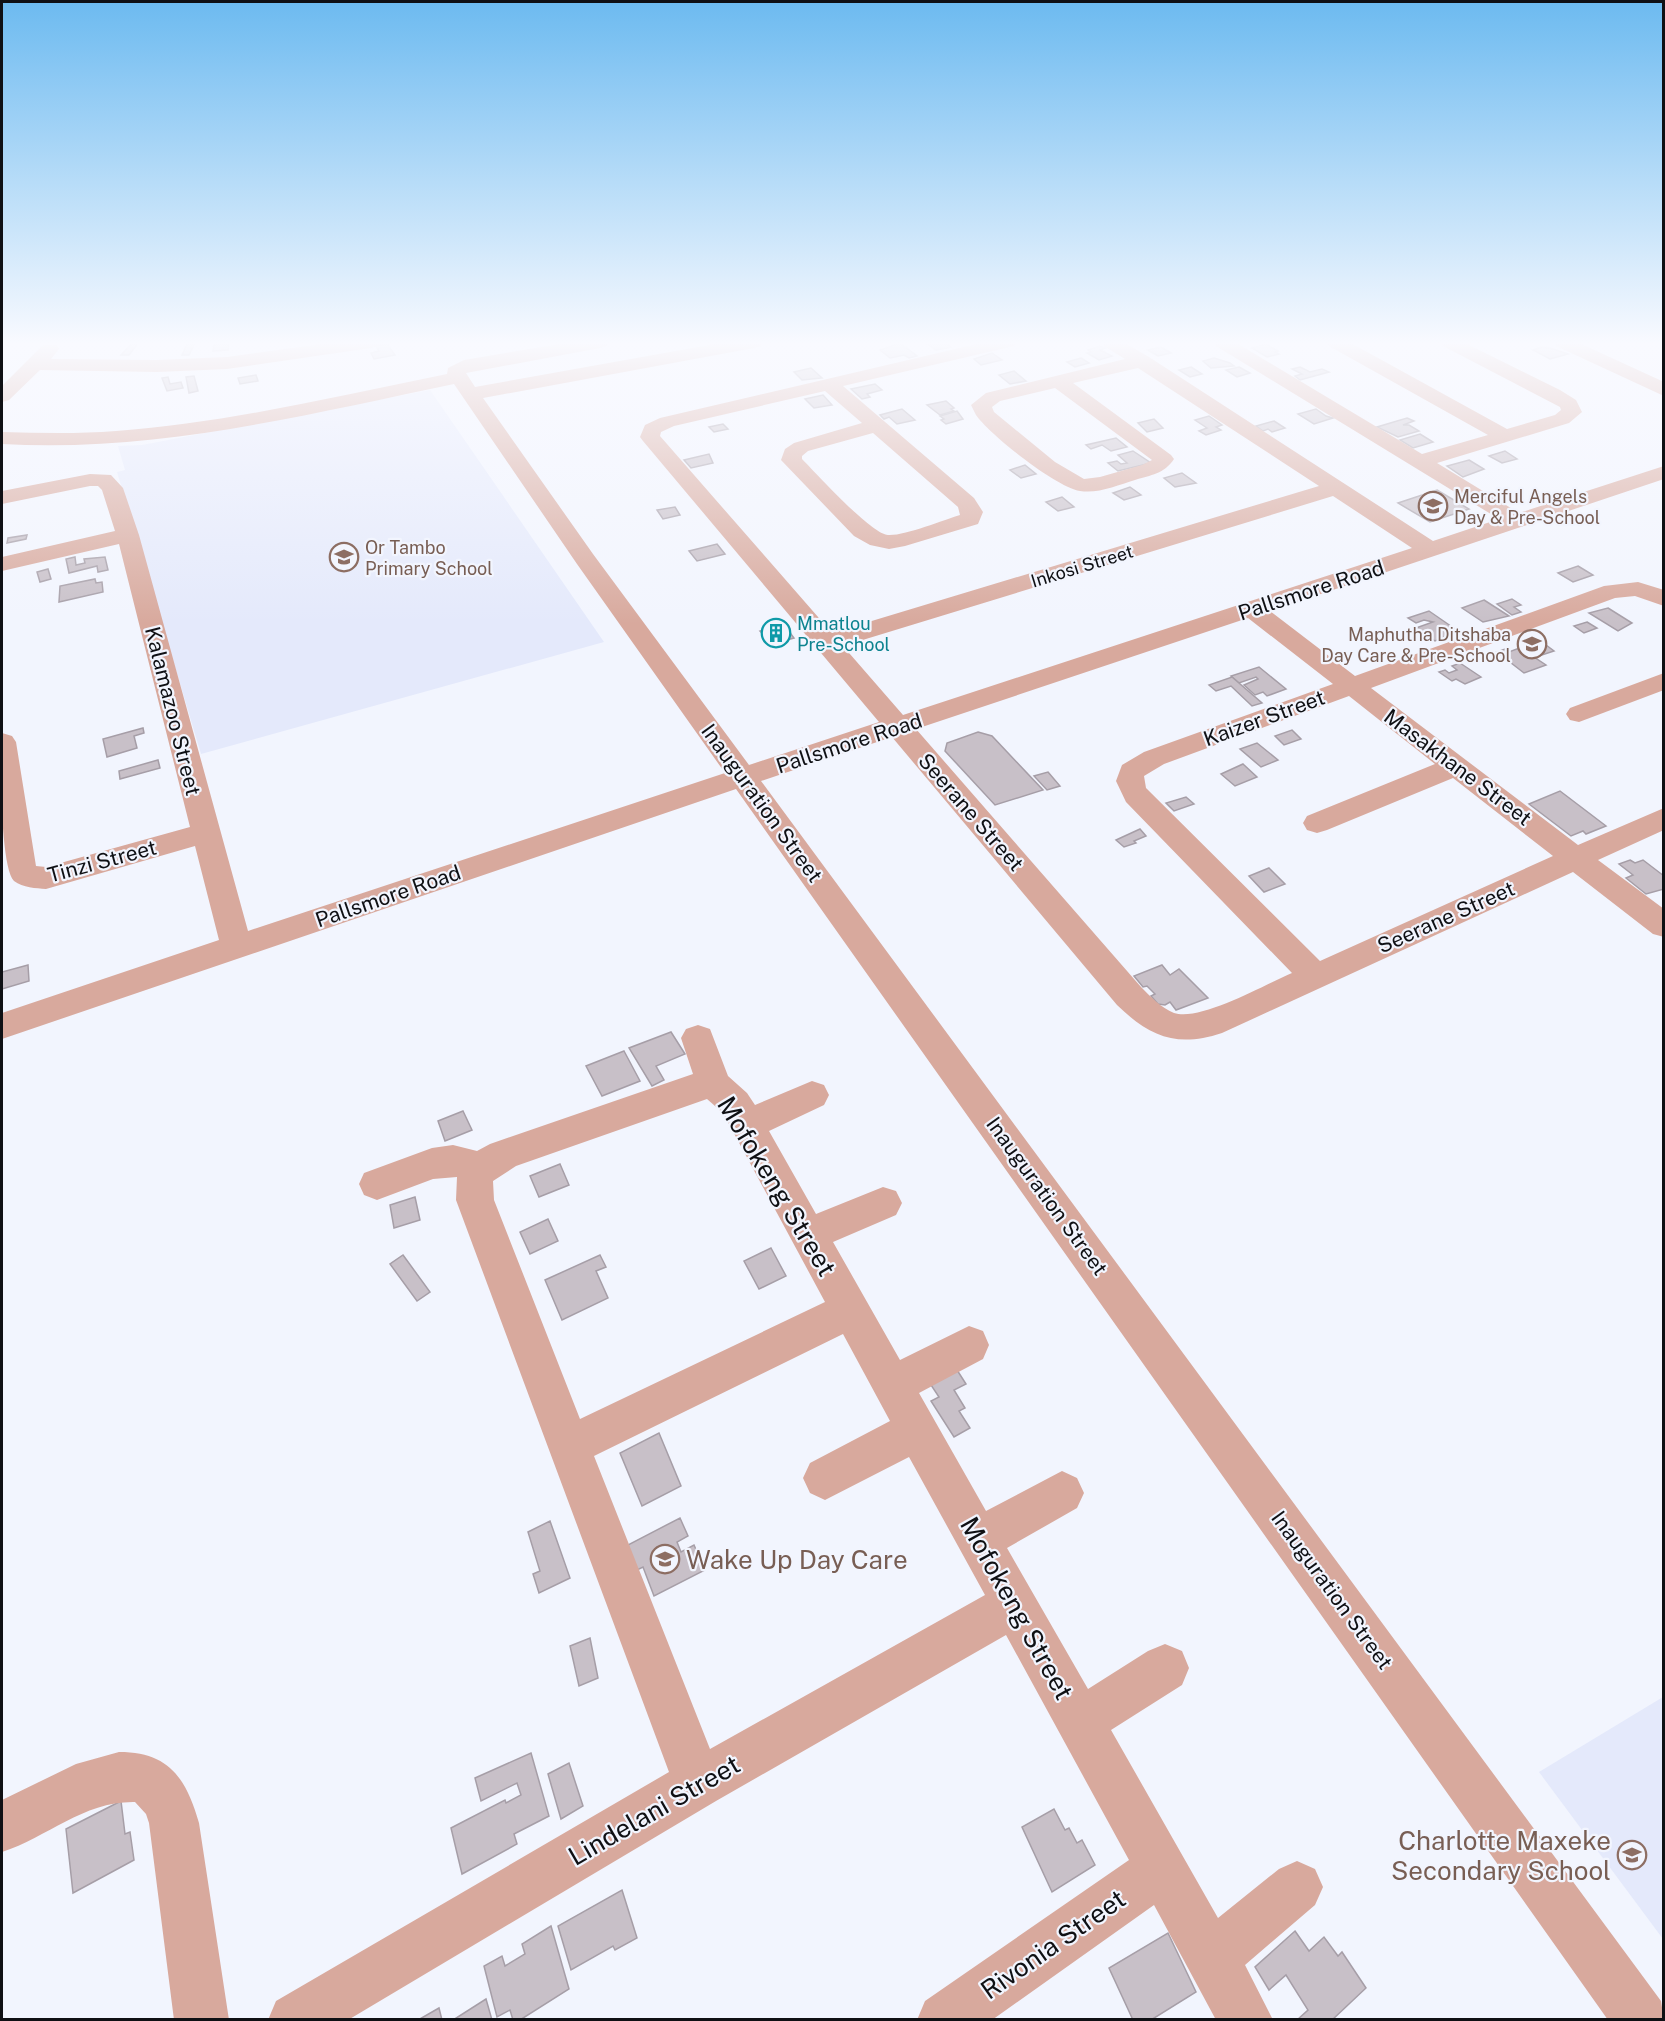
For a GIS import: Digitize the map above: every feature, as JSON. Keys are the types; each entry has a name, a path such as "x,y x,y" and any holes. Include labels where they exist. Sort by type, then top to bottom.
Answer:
{"street":[{"path":"2,438 60,440 106,436"},
{"name":"Inauguration Street","path":"500,436 585,559 1642,2019"},
{"name":"Seerane Street","path":"651,436 654,443 1129,996 1154,1018 1181,1029 1210,1024 1664,818"},
{"path":"838,436 801,447 792,453 791,460 862,531 878,540 889,542 970,519 972,512 966,503 891,436"},
{"path":"1012,436 1058,474 1075,483 1087,485 1150,469 1163,461 1160,454 1135,436"},
{"path":"1257,436 1431,550"},
{"path":"1382,436 1517,521"},
{"path":"1423,461 1504,436"},
{"name":"Pallsmore Road","path":"2,1026 236,946 1664,472"},
{"name":"Kalamazoo Street","path":"2,497 78,481 103,480 112,488 128,535 236,946"},
{"name":"Inkosi Street","path":"827,643 1336,488"},
{"path":"2,564 128,535"},
{"name":"Kaizer Street","path":"1315,976 1136,795 1130,788 1129,780 1135,768 1154,758 1612,591 1638,589 1664,599"},
{"name":"Masakhane Street","path":"1252,609 1664,926"},
{"path":"1579,714 1664,681"},
{"name":"Tinzi Street","path":"2,742 21,865 24,873 32,878 61,874 205,833"},
{"path":"1317,823 1456,766"},
{"path":"698,1038 713,1084"},
{"name":"Mofokeng Street","path":"482,1168 503,1155 693,1088 713,1084 735,1103 1246,2019"},
{"path":"747,1125 812,1095"},
{"path":"377,1184 432,1164 453,1160 482,1168 474,1179 472,1187 475,1200 698,1783"},
{"path":"808,1235 883,1203"},
{"path":"570,1446 850,1310"},
{"path":"892,1385 969,1345"},
{"path":"825,1478 918,1430"},
{"path":"979,1540 1062,1493"},
{"name":"Lindelani Street","path":"295,2019 698,1783 1015,1604"},
{"path":"1080,1722 1165,1668"},
{"path":"2,1827 99,1780 121,1776 150,1781 161,1792 169,1806 174,1823 202,2019"},
{"name":"Rivonia Street","path":"944,2019 1161,1869"},
{"path":"1211,1958 1297,1887"}],"shaded area":[{"name":"Or Tambo Primary School","path":"187,436 462,436 604,642 201,754 117,472 125,470 118,446 142,445"},
{"name":"Charlotte Maxeke Secondary School","path":"1663,1697 1663,1939 1539,1772"}],"building":[{"path":"1424,436 1433,442 1413,448 1400,440"},
{"path":"1116,438 1127,447 1111,451 1102,445 1091,449 1086,445"},
{"path":"1133,451 1151,463 1118,471 1108,463 1117,461 1121,464 1127,463 1118,455"},
{"path":"1505,451 1517,459 1502,463 1489,456"},
{"path":"709,454 713,463 691,468 684,460"},
{"path":"1469,460 1484,469 1463,477 1447,466"},
{"path":"1025,465 1036,474 1021,478 1010,470"},
{"path":"1182,473 1196,483 1175,487 1164,478"},
{"path":"1130,487 1141,495 1124,500 1113,493"},
{"name":"Merciful Angels Day & Pre-School","path":"1437,490 1469,509 1430,522 1398,503"},
{"path":"1062,497 1074,507 1058,511 1046,502"},
{"path":"675,507 680,515 663,519 657,510"},
{"path":"27,535 26,539 7,543 8,538"},
{"path":"717,544 725,554 697,561 689,551"},
{"path":"75,557 76,565 85,563 84,559 105,557 108,570 98,572 97,566 69,573 66,559"},
{"path":"1578,566 1593,575 1573,582 1558,573"},
{"path":"48,569 51,579 40,582 37,572"},
{"path":"95,579 96,583 102,582 103,592 59,602 60,586"},
{"path":"1512,599 1521,605 1514,607 1521,612 1512,615 1497,604"},
{"path":"1484,600 1509,616 1483,622 1462,608"},
{"path":"1608,608 1632,623 1618,631 1589,613"},
{"path":"1429,611 1458,631 1435,641 1416,628 1433,622 1424,620 1416,623 1408,618"},
{"path":"1587,622 1597,628 1584,633 1574,626"},
{"name":"Mmatlou Pre-School","path":"786,623 794,638 773,644 760,631"},
{"path":"1538,639 1554,651 1539,656 1523,645"},
{"path":"1522,647 1546,665 1524,673 1497,652 1505,649 1509,652"},
{"path":"1460,663 1481,677 1465,684 1456,679 1452,681 1439,672 1445,670 1449,673 1457,670 1452,666"},
{"path":"1259,667 1286,689 1267,696 1263,692 1255,695 1244,685 1258,679 1256,677 1239,683 1231,676"},
{"path":"1232,677 1262,703 1252,706 1231,686 1216,691 1209,685"},
{"path":"143,728 144,733 134,736 137,748 107,757 103,739"},
{"path":"1292,730 1301,739 1284,745 1275,736"},
{"path":"978,732 992,736 1043,790 995,805 945,751 947,743"},
{"path":"1257,743 1278,760 1261,767 1240,749"},
{"path":"158,760 160,768 120,779 119,771"},
{"path":"1243,764 1257,777 1235,786 1221,774"},
{"path":"1048,772 1060,786 1047,790 1034,776"},
{"path":"1560,791 1606,826 1586,834 1583,831 1571,836 1529,804"},
{"path":"1186,797 1194,804 1174,811 1166,803"},
{"path":"1140,829 1146,836 1134,841 1136,843 1124,847 1116,840"},
{"path":"1630,860 1635,863 1643,860 1664,876 1664,889 1646,894 1626,878 1633,875 1619,864"},
{"path":"1269,868 1285,884 1264,892 1249,876"},
{"path":"28,965 29,981 2,989 2,972"},
{"path":"1162,965 1170,975 1179,969 1208,998 1176,1010 1170,1002 1165,1005 1158,1004 1151,996 1155,994 1147,986 1143,987 1134,976"},
{"path":"671,1032 685,1054 656,1066 664,1080 652,1086 629,1048"},
{"path":"624,1051 640,1081 602,1096 586,1066"},
{"path":"463,1111 472,1130 445,1141 438,1121"},
{"path":"560,1164 569,1185 539,1197 530,1176"},
{"path":"415,1197 420,1220 394,1228 390,1205"},
{"path":"548,1219 558,1241 530,1254 520,1232"},
{"path":"771,1248 786,1276 759,1289 744,1261"},
{"path":"403,1255 430,1292 417,1301 390,1264"},
{"path":"600,1255 606,1267 596,1271 608,1298 562,1320 545,1280"},
{"path":"957,1370 966,1384 954,1390 965,1408 959,1411 970,1428 954,1437 931,1401 939,1397 931,1385"},
{"path":"659,1433 681,1486 642,1506 620,1453"},
{"name":"Wake Up Day Care","path":"680,1518 688,1536 677,1542 681,1552 694,1545 705,1570 654,1596 643,1567 633,1572 624,1547"},
{"path":"550,1521 570,1578 539,1593 533,1574 540,1571 528,1532"},
{"path":"590,1638 598,1678 579,1686 570,1646"},
{"path":"531,1753 549,1816 514,1834 517,1844 462,1874 451,1828 505,1800 506,1803 521,1795 517,1783 481,1801 475,1778"},
{"path":"569,1763 583,1806 561,1819 548,1774"},
{"path":"121,1801 125,1834 130,1832 134,1860 73,1893 66,1829"},
{"path":"1054,1809 1065,1830 1069,1828 1077,1843 1082,1840 1095,1865 1052,1892 1022,1827"},
{"path":"622,1890 637,1938 615,1950 613,1946 571,1970 558,1926"},
{"path":"551,1926 569,1989 520,2020 513,2020 510,2010 497,2017 484,1966 502,1956 505,1966 525,1954 522,1944"},
{"path":"1295,1931 1309,1951 1324,1937 1338,1956 1342,1952 1366,1988 1332,2020 1297,2020 1308,2010 1286,1975 1269,1990 1255,1967"},
{"path":"1168,1933 1196,1992 1151,2020 1133,2020 1109,1968"},
{"path":"486,1999 492,2020 453,2020"},
{"path":"439,2008 442,2020 418,2020"}],"place":[{"name":"Merciful Angels Day & Pre-School","path":"1433,506"},
{"name":"Or Tambo Primary School","path":"344,557"},
{"name":"Mmatlou Pre-School","path":"776,633"},
{"name":"Maphutha Ditshaba Day Care & Pre-School","path":"1532,644"},
{"name":"Wake Up Day Care","path":"665,1559"},
{"name":"Charlotte Maxeke Secondary School","path":"1632,1855"}]}
